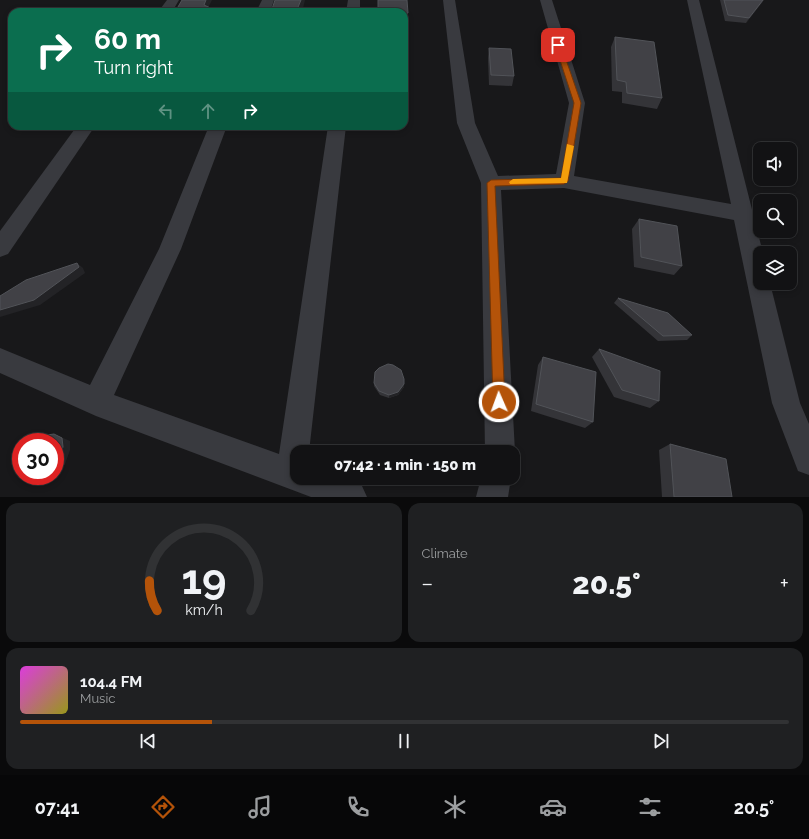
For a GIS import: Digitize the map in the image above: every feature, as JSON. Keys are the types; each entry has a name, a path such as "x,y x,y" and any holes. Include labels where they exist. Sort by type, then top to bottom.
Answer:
{"street":[{"path":"448,0 466,123 491,183 500,445"},
{"path":"546,0 562,57 578,103 564,181"},
{"path":"693,0 786,403 809,460"},
{"path":"0,248 83,130"},
{"path":"96,402 170,249 216,130"},
{"path":"301,445 337,130"},
{"path":"491,183 564,181 743,214"},
{"path":"0,360 96,402 290,473"},
{"path":"320,485 351,497"},
{"path":"492,497 495,485"}],"building":[{"path":"182,0 206,0 204,5 210,8 177,8"},
{"path":"275,0 301,0 298,8 272,8"},
{"path":"378,0 407,0 408,8 378,8"},
{"path":"724,0 763,0 749,18 728,15"},
{"path":"615,37 654,42 662,98 627,93 626,82 617,80"},
{"path":"489,48 511,49 514,76 491,75"},
{"path":"639,219 677,226 682,266 641,257"},
{"path":"77,263 79,267 34,300 0,310 0,296 26,280"},
{"path":"618,298 668,313 692,335 663,336"},
{"path":"599,349 660,371 659,401 622,390"},
{"path":"543,357 596,372 593,422 536,404"},
{"path":"388,364 401,370 404,379 404,384 398,392 389,395 379,391 374,383 375,372 379,368"},
{"path":"670,444 726,459 732,497 674,497"}],"slow traffic":[{"path":"513,182 564,181 570,146"}],"route":[{"path":"499,402 491,183 564,181 578,103 558,45"}]}
